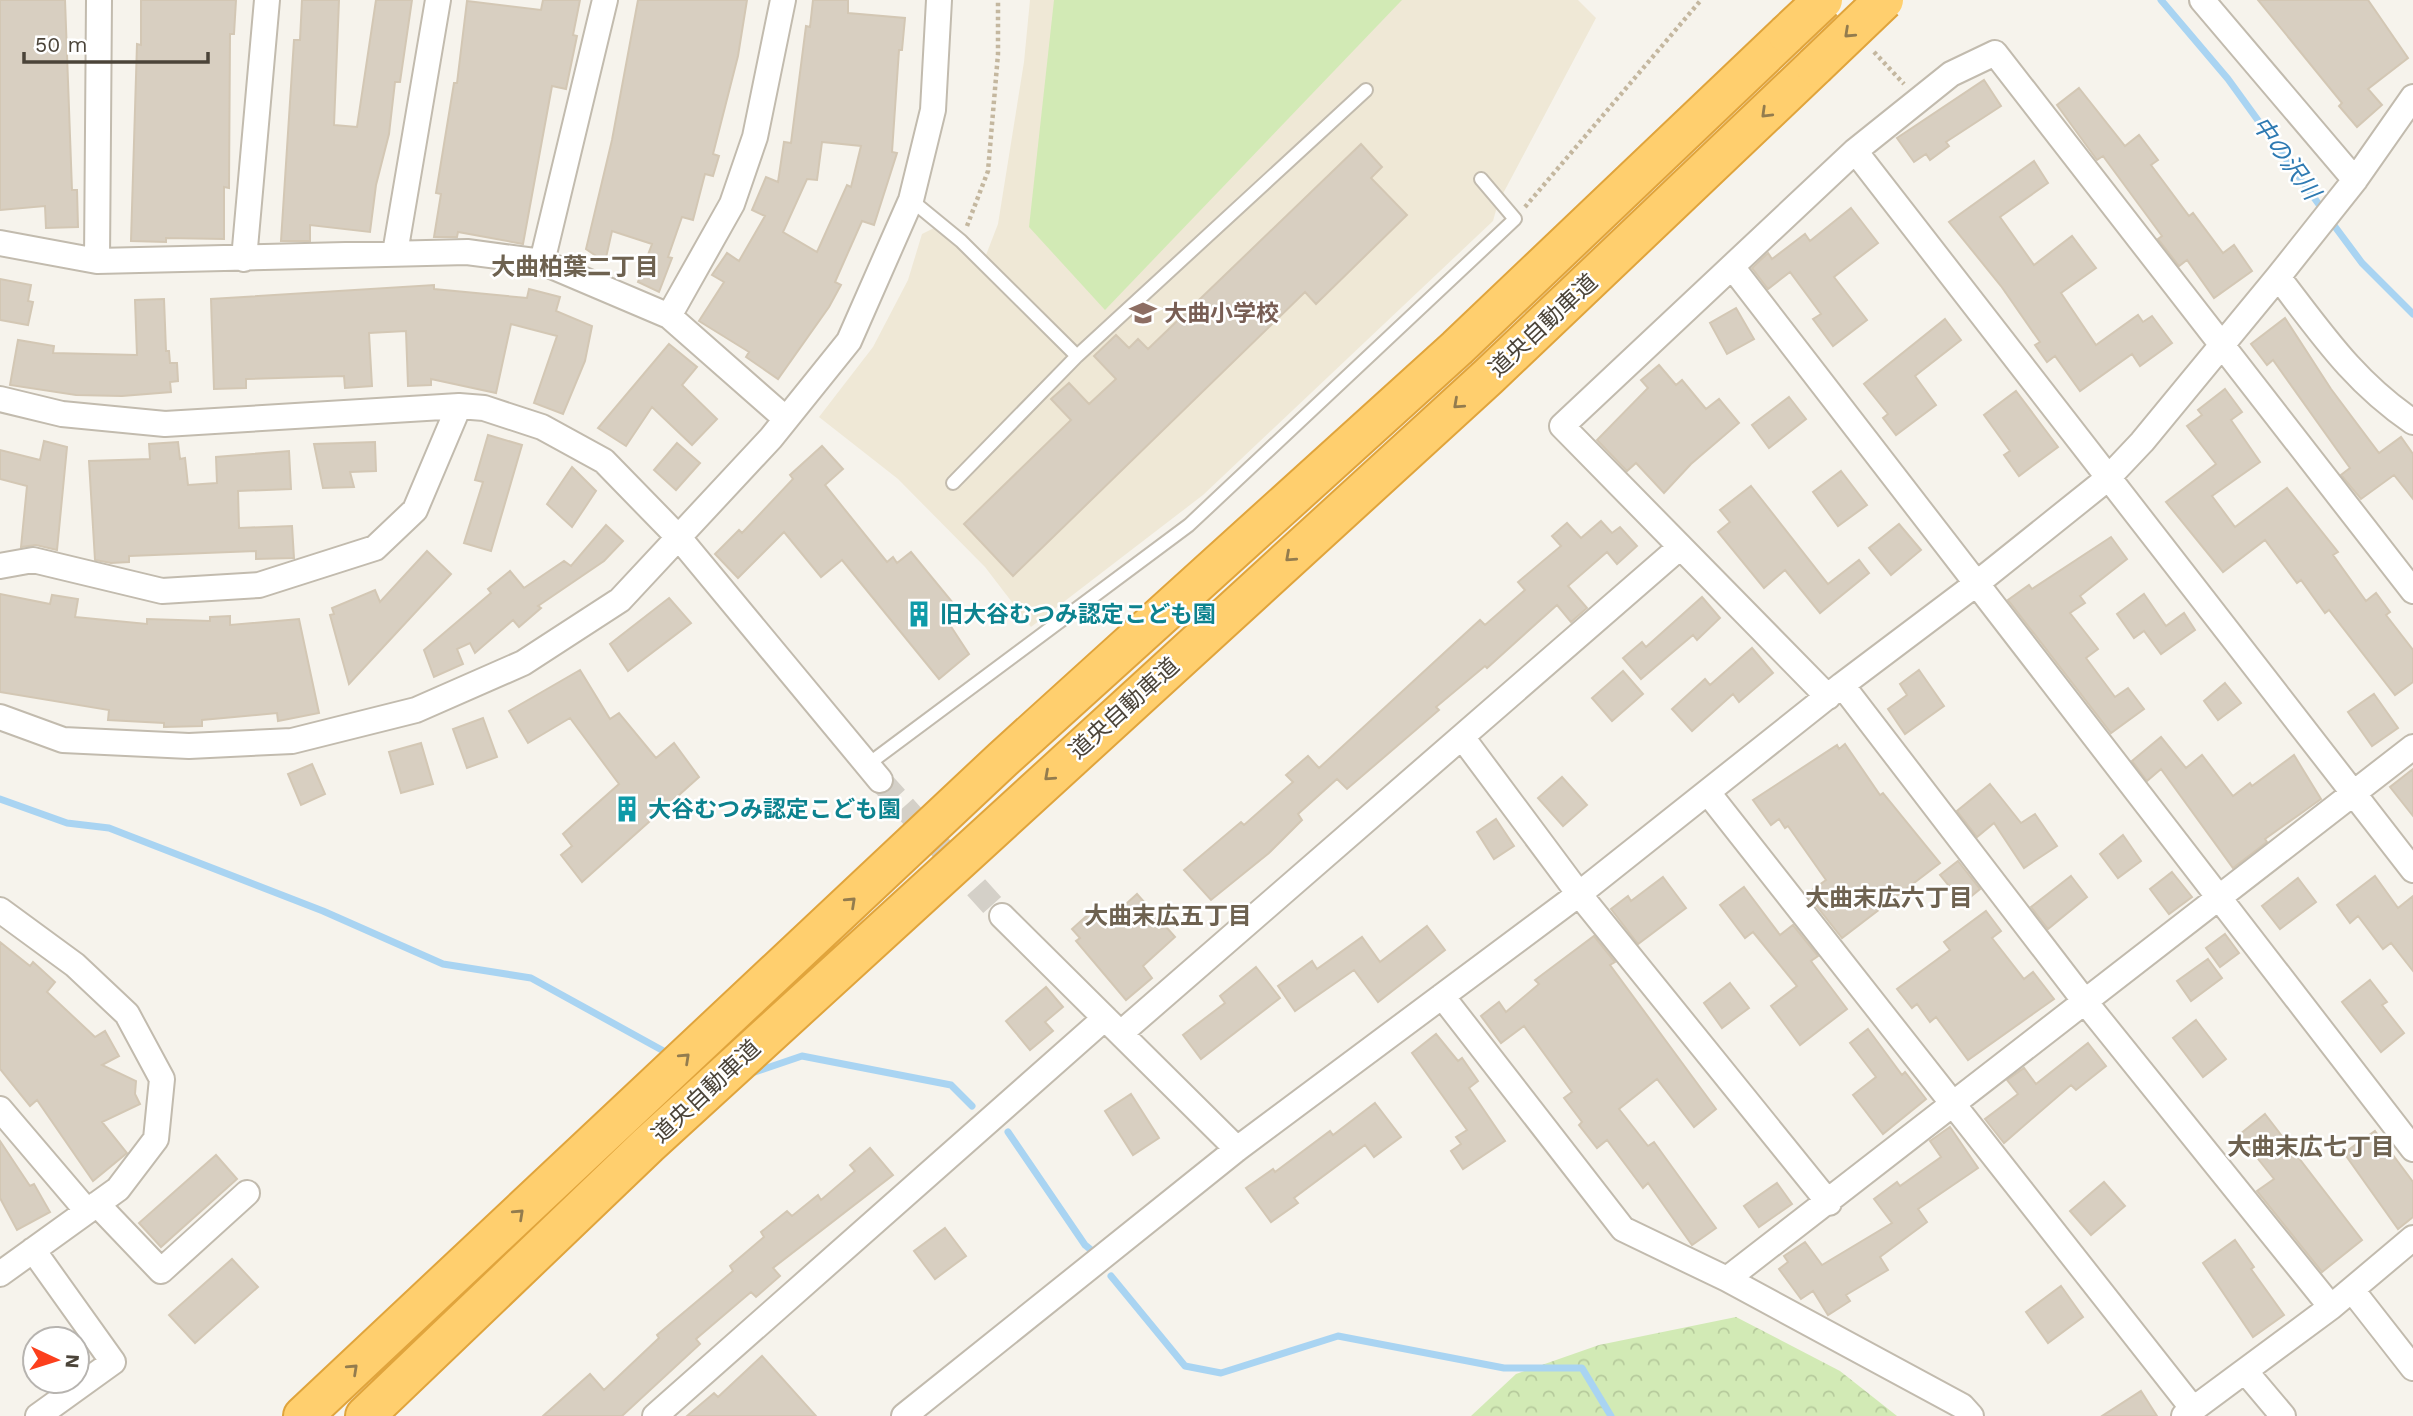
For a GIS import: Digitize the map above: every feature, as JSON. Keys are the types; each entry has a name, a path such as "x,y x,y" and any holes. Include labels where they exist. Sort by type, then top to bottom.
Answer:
{"highway":[{"name":"道央自動車道","path":"303,1416 1003,760 1457,348 1823,0"},
{"name":"道央自動車道","path":"365,1416 648,1145 1488,377 1884,0"}],"street":[{"path":"97,261 99,0"},
{"path":"244,259 267,0"},
{"path":"395,253 438,0"},
{"path":"542,262 605,0"},
{"path":"669,316 732,204 755,136 783,0"},
{"path":"0,717 63,740 190,746 292,741 416,710 534,656 620,600 680,539 786,419 849,341 911,200 933,110 939,0"},
{"path":"2202,0 2355,180"},
{"path":"2331,1307 1835,691 1679,548 1562,426 1855,151 1951,74 1995,53 2220,347 2413,592"},
{"path":"914,1413 1237,1149 1579,894 2107,479 2142,442 2278,277 2355,180 2413,97"},
{"path":"1855,151 2413,870"},
{"path":"0,243 97,261 467,252 542,262 669,316 786,419"},
{"path":"1733,268 2413,1149"},
{"path":"2278,277 2345,366 2381,400 2413,422"},
{"path":"0,398 62,414 166,424 459,406 484,408 542,427 604,461 680,539 873,772"},
{"path":"0,566 33,560 162,591 259,584 375,548 415,510 459,406"},
{"path":"655,1416 1113,1026 1462,737 1679,548"},
{"path":"1462,737 1579,894 1829,1203"},
{"path":"1727,1279 1829,1203 2086,1003 2217,897 2413,747"},
{"path":"1709,793 1953,1104 2189,1413 2331,1307 2413,1238"},
{"path":"0,910 75,965 127,1014 162,1079 156,1139 118,1189 0,1274"},
{"path":"1002,916 1237,1149"},
{"path":"1442,996 1623,1229 1727,1279 1962,1406 1971,1416"},
{"path":"0,1109 92,1208 161,1270 247,1194"},
{"path":"33,1250 113,1362 38,1416"},
{"path":"2352,1290 2413,1368"},
{"path":"2245,1371 2283,1416"}],"lane":[{"path":"953,483 1077,356 1366,90"},
{"path":"873,772 1189,525 1515,219 1481,180"},
{"path":"911,200 961,241 1077,356"}],"path":[{"path":"961,241 988,171 998,54 998,0"},
{"path":"1515,219 1701,0"},
{"path":"1872,51 1919,100"}],"shaded area":[{"name":"大曲小学校","path":"1030,0 1578,0 1596,18 1498,203 1493,221 1203,495 1031,627 985,567 898,479 819,417 873,347 908,280 922,234 940,225 981,268 998,224 1024,62"}],"green space":[{"path":"1054,0 1402,0 1105,310 1029,227"},
{"path":"1736,1317 1840,1371 1897,1416 1471,1416 1516,1374 1599,1345"}],"building":[{"path":"0,0 65,0 72,190 77,190 78,227 46,228 45,206 0,210"},
{"path":"141,0 236,0 234,34 230,34 229,188 224,187 224,239 166,238 166,242 131,241 137,44 141,45"},
{"path":"302,0 339,0 334,125 357,127 376,0 412,0 400,82 395,82 389,134 376,185 370,232 310,225 310,241 281,241 294,40 300,40"},
{"path":"543,0 580,0 573,35 577,36 566,89 552,86 523,244 458,232 457,237 434,237 441,194 436,193 454,83 457,83 467,1 541,10"},
{"path":"638,0 747,0 738,56 713,154 719,156 713,176 705,174 693,220 682,217 668,257 672,258 659,292 638,282 652,244 612,231 605,262 586,249 612,140"},
{"path":"813,0 848,0 848,13 905,18 902,50 899,50 892,152 897,153 874,225 862,221 835,282 841,285 829,307 778,379 746,357 749,352 699,321 724,282 712,275 727,253 739,261 765,216 752,210 766,177 778,182 784,142 791,143 806,26 810,27","holes":["822,142 861,146 851,187 847,185 817,252 783,232 807,179 817,180"]},
{"path":"2258,0 2368,0 2408,58 2368,89 2382,105 2357,127 2339,106 2342,103"},
{"path":"1984,80 2001,106 1946,142 1949,146 1930,160 1926,154 1914,162 1897,138"},
{"path":"2079,88 2125,146 2139,135 2158,160 2151,165 2189,216 2193,213 2223,253 2234,245 2252,271 2214,298 2187,260 2179,266 2158,239 2162,236 2103,156 2097,160 2057,105"},
{"path":"1361,144 1382,167 1371,178 1407,215 1316,304 1305,292 1013,576 964,524 1071,420 1051,399 1069,383 1089,404 1116,379 1094,356 1116,335 1129,348 1138,339 1148,349"},
{"path":"2034,161 2048,183 2000,217 2034,265 2072,236 2096,268 2061,293 2096,345 2138,315 2143,322 2152,316 2172,343 2140,366 2132,354 2080,391 2055,356 2047,362 2035,345 2040,342 2001,286 1949,222"},
{"path":"1851,208 1878,243 1834,277 1867,320 1833,346 1813,319 1821,314 1790,272 1768,289 1752,268 1768,253 1772,259 1805,234 1810,241"},
{"path":"0,279 31,285 28,301 33,302 28,325 0,320"},
{"path":"434,285 434,289 527,298 529,289 560,297 556,311 592,326 585,361 563,414 534,403 557,336 511,324 496,393 431,379 431,385 408,386 406,331 369,333 372,386 345,388 344,376 246,379 246,388 214,389 211,299"},
{"path":"164,299 166,351 169,351 170,363 177,363 178,381 170,382 171,392 122,396 76,395 10,385 18,340 54,346 53,353 137,355 135,300"},
{"path":"1736,308 1754,339 1727,354 1710,323"},
{"path":"2285,318 2331,389 2379,453 2401,437 2413,454 2413,499 2394,475 2361,499 2341,475 2350,468 2273,360 2267,365 2251,344"},
{"path":"1945,319 1961,340 1915,376 1936,405 1896,435 1883,418 1888,414 1864,384"},
{"path":"669,344 697,367 682,385 717,419 692,445 652,407 626,446 598,428"},
{"path":"1659,365 1676,385 1682,380 1706,409 1719,399 1739,423 1691,464 1664,493 1636,463 1627,471 1597,440 1648,388 1641,380"},
{"path":"2225,389 2242,412 2231,420 2260,462 2212,496 2235,527 2287,488 2338,552 2333,555 2366,601 2376,593 2390,612 2386,615 2413,650 2413,682 2395,695 2329,610 2325,613 2301,580 2297,583 2265,540 2223,572 2166,502 2216,464 2187,426 2202,415 2198,410"},
{"path":"2016,391 2058,447 2019,476 2004,455 2010,451 1984,415"},
{"path":"1789,397 1806,419 1769,448 1752,425"},
{"path":"488,435 522,445 491,551 464,543 483,482 475,480"},
{"path":"44,441 67,447 57,550 36,545 21,547 27,486 0,479 0,450 40,460"},
{"path":"178,442 180,459 185,458 188,485 217,483 216,457 289,451 291,489 238,491 239,528 292,526 294,558 256,559 256,551 129,556 129,562 95,560 89,461 150,459 149,444"},
{"path":"375,442 376,471 350,472 354,487 323,488 314,444"},
{"path":"677,443 700,463 676,490 654,470"},
{"path":"822,446 843,469 825,485 887,562 893,557 897,563 911,552 958,609 946,619 969,654 939,679 842,560 821,577 784,532 738,578 715,554 739,530 742,533 793,479 790,475"},
{"path":"572,467 596,491 572,527 547,504"},
{"path":"1841,471 1867,505 1838,526 1813,492"},
{"path":"1751,486 1828,584 1859,560 1869,573 1820,613 1785,570 1764,588 1718,532 1730,522 1720,510"},
{"path":"1601,521 1612,533 1620,527 1637,546 1617,564 1607,552 1568,586 1587,608 1571,622 1557,605 1487,668 1485,666 1436,707 1439,710 1347,789 1337,779 1298,814 1302,820 1269,853 1211,900 1184,870 1241,822 1244,825 1293,782 1286,775 1308,756 1319,768 1480,620 1485,625 1525,590 1518,582 1561,546 1552,536 1567,523 1581,538"},
{"path":"1899,524 1921,550 1891,575 1869,548"},
{"path":"606,525 623,541 604,561 538,606 541,608 519,627 513,620 475,653 470,643 457,649 463,664 434,677 424,650 491,593 488,589 510,571 524,588 564,561 571,566"},
{"path":"2111,537 2127,559 2080,596 2085,603 2070,613 2098,649 2086,658 2115,697 2128,688 2144,709 2111,733 2008,600 2029,585 2032,589"},
{"path":"427,551 451,574 349,684 330,615 334,614 332,608 375,590 380,602"},
{"path":"0,594 50,604 52,595 78,599 75,617 147,624 147,619 210,621 210,617 230,616 230,625 299,619 319,713 278,721 277,713 202,720 202,726 164,727 164,723 108,720 109,710 0,692"},
{"path":"2144,594 2166,626 2184,613 2195,630 2161,654 2144,631 2134,638 2117,614"},
{"path":"1702,597 1720,618 1697,640 1693,635 1641,679 1623,658 1642,642 1646,647"},
{"path":"669,598 691,623 628,671 610,644"},
{"path":"1752,648 1773,673 1739,702 1733,694 1692,731 1672,709 1705,679 1710,685"},
{"name":"大谷むつみ認定こども園","path":"580,670 610,719 619,713 656,758 674,743 699,777 582,882 561,855 572,846 563,834 619,784 570,718 528,743 509,711"},
{"path":"1919,670 1944,706 1905,734 1888,709 1907,695 1900,684"},
{"path":"1623,671 1643,694 1612,721 1592,698"},
{"path":"2225,683 2241,703 2218,720 2204,701"},
{"path":"2374,694 2398,728 2372,746 2348,712"},
{"path":"483,718 497,757 467,768 453,729"},
{"path":"2161,737 2186,768 2202,755 2233,796 2250,783 2252,786 2294,755 2321,799 2265,839 2267,842 2233,868 2161,769 2147,781 2132,761"},
{"path":"421,743 433,784 401,793 389,752"},
{"path":"1845,744 1880,795 1883,793 1940,863 1842,938 1807,894 1826,880 1788,826 1785,828 1779,819 1771,825 1753,800 1837,745 1839,749"},
{"path":"312,764 325,794 301,805 288,774"},
{"path":"2413,769 2413,816 2390,787"},
{"path":"1562,777 1587,805 1563,826 1538,798"},
{"path":"1990,784 2021,823 2035,814 2057,846 2024,868 1994,823 1977,837 1957,811"},
{"path":"1496,819 1514,846 1494,859 1477,832"},
{"path":"2123,835 2141,861 2118,878 2100,854"},
{"path":"1958,861 1980,889 1963,903 1940,875"},
{"path":"2172,872 2192,897 2169,914 2150,889"},
{"path":"2071,876 2087,897 2048,929 2031,907"},
{"path":"2375,876 2398,908 2413,896 2413,971 2391,943 2383,949 2358,916 2350,923 2337,905"},
{"path":"1663,877 1686,908 1638,944 1611,909 1628,896 1631,901"},
{"path":"2298,878 2316,902 2280,929 2262,906"},
{"path":"1744,887 1780,935 1793,925 1818,956 1811,961 1847,1009 1800,1045 1771,1006 1797,986 1753,932 1745,938 1720,905"},
{"path":"1137,894 1175,937 1143,966 1152,978 1126,1000 1076,941 1080,938 1072,929 1092,911 1104,924"},
{"path":"1986,911 2001,931 1992,938 2024,979 2033,972 2054,999 1968,1060 1936,1017 1930,1022 1917,1004 1912,1008 1897,989 1950,950 1944,942"},
{"path":"1427,926 1445,950 1378,1002 1354,970 1295,1011 1278,986 1312,961 1317,969 1362,937 1380,962"},
{"path":"2225,934 2239,953 2220,967 2206,948"},
{"path":"1594,936 1615,962 1610,965 1716,1109 1694,1127 1657,1079 1619,1109 1648,1146 1654,1142 1716,1228 1692,1245 1648,1183 1643,1188 1607,1140 1597,1148 1579,1125 1582,1122 1564,1098 1572,1092 1524,1026 1501,1043 1481,1016 1499,1002 1506,1012 1539,984 1535,980"},
{"path":"0,942 30,966 33,962 55,982 47,992 95,1037 105,1031 119,1056 102,1065 136,1081 135,1094 140,1104 102,1122 127,1153 93,1181 37,1100 30,1106 0,1069"},
{"path":"2208,959 2222,978 2191,1001 2177,981"},
{"path":"1256,967 1280,998 1201,1059 1183,1035 1225,1003 1220,996"},
{"path":"2370,980 2387,1002 2382,1005 2404,1033 2381,1052 2342,1002"},
{"path":"1730,983 1749,1008 1722,1028 1704,1003"},
{"path":"1046,987 1063,1007 1045,1022 1053,1031 1030,1050 1006,1021"},
{"path":"2196,1020 2226,1059 2203,1077 2173,1038"},
{"path":"1868,1029 1902,1075 1905,1072 1926,1099 1883,1134 1853,1095 1876,1077 1850,1043"},
{"path":"1436,1034 1458,1061 1462,1058 1478,1081 1469,1088 1505,1141 1463,1169 1451,1151 1461,1144 1456,1137 1467,1130 1412,1053"},
{"path":"2088,1043 2106,1066 2076,1090 2071,1085 2004,1143 1985,1119 2018,1094 2007,1080 2024,1068 2036,1084"},
{"path":"1131,1094 1159,1138 1133,1155 1105,1111"},
{"path":"1375,1103 1401,1137 1374,1157 1365,1145 1294,1198 1298,1203 1271,1222 1246,1188 1273,1169 1275,1172 1330,1131 1333,1135"},
{"path":"2265,1114 2362,1240 2322,1272 2257,1191 2274,1179 2239,1135"},
{"path":"1950,1127 1978,1168 1918,1209 1927,1222 1880,1257 1888,1270 1846,1295 1850,1301 1828,1315 1813,1291 1801,1299 1779,1269 1788,1262 1784,1256 1805,1242 1822,1265 1892,1223 1874,1199 1897,1182 1900,1186 1941,1157 1930,1141"},
{"path":"2375,1131 2413,1182 2413,1217 2398,1229 2344,1153"},
{"path":"0,1141 30,1186 34,1184 50,1212 17,1230 0,1198"},
{"path":"870,1148 893,1175 773,1268 780,1276 756,1297 751,1292 696,1339 700,1344 622,1416 543,1416 590,1374 604,1390 659,1338 657,1335 733,1271 730,1266 764,1237 761,1232 787,1211 792,1216 818,1195 821,1200 855,1171 850,1165"},
{"path":"216,1155 237,1179 161,1247 139,1223"},
{"path":"2104,1182 2125,1206 2091,1235 2070,1211"},
{"path":"1777,1183 1792,1204 1759,1227 1744,1206"},
{"path":"945,1228 966,1256 935,1279 914,1251"},
{"path":"2235,1240 2254,1267 2251,1269 2284,1315 2253,1337 2203,1263"},
{"path":"232,1259 258,1287 195,1343 169,1315"},
{"path":"2061,1286 2083,1317 2048,1343 2026,1312"},
{"path":"762,1356 816,1416 687,1416 714,1393 718,1397"},
{"path":"2141,1391 2157,1416 2102,1416"}],"waterway":[{"name":"中の沢川","path":"2161,0 2228,79 2323,210"},
{"name":"中の沢川","path":"2330,220 2362,263 2413,314"},
{"path":"0,799 67,823 109,828 323,911 443,964 531,978 669,1054"},
{"path":"749,1074 802,1056 951,1085 972,1106"},
{"path":"1008,1132 1090,1249"},
{"path":"1111,1276 1185,1366 1221,1373 1338,1336 1504,1368 1582,1368 1611,1416"}],"tunnel":[{"path":"880,780 1002,916"}],"place":[{"name":"大曲小学校","path":"1143,313"},
{"name":"旧大谷むつみ認定こども園","path":"919,614"},
{"name":"大谷むつみ認定こども園","path":"627,809"}],"district":[{"name":"大曲柏葉二丁目","path":"575,267"},
{"name":"大曲末広六丁目","path":"1889,898"},
{"name":"大曲末広五丁目","path":"1168,916"},
{"name":"大曲末広七丁目","path":"2311,1147"}]}
